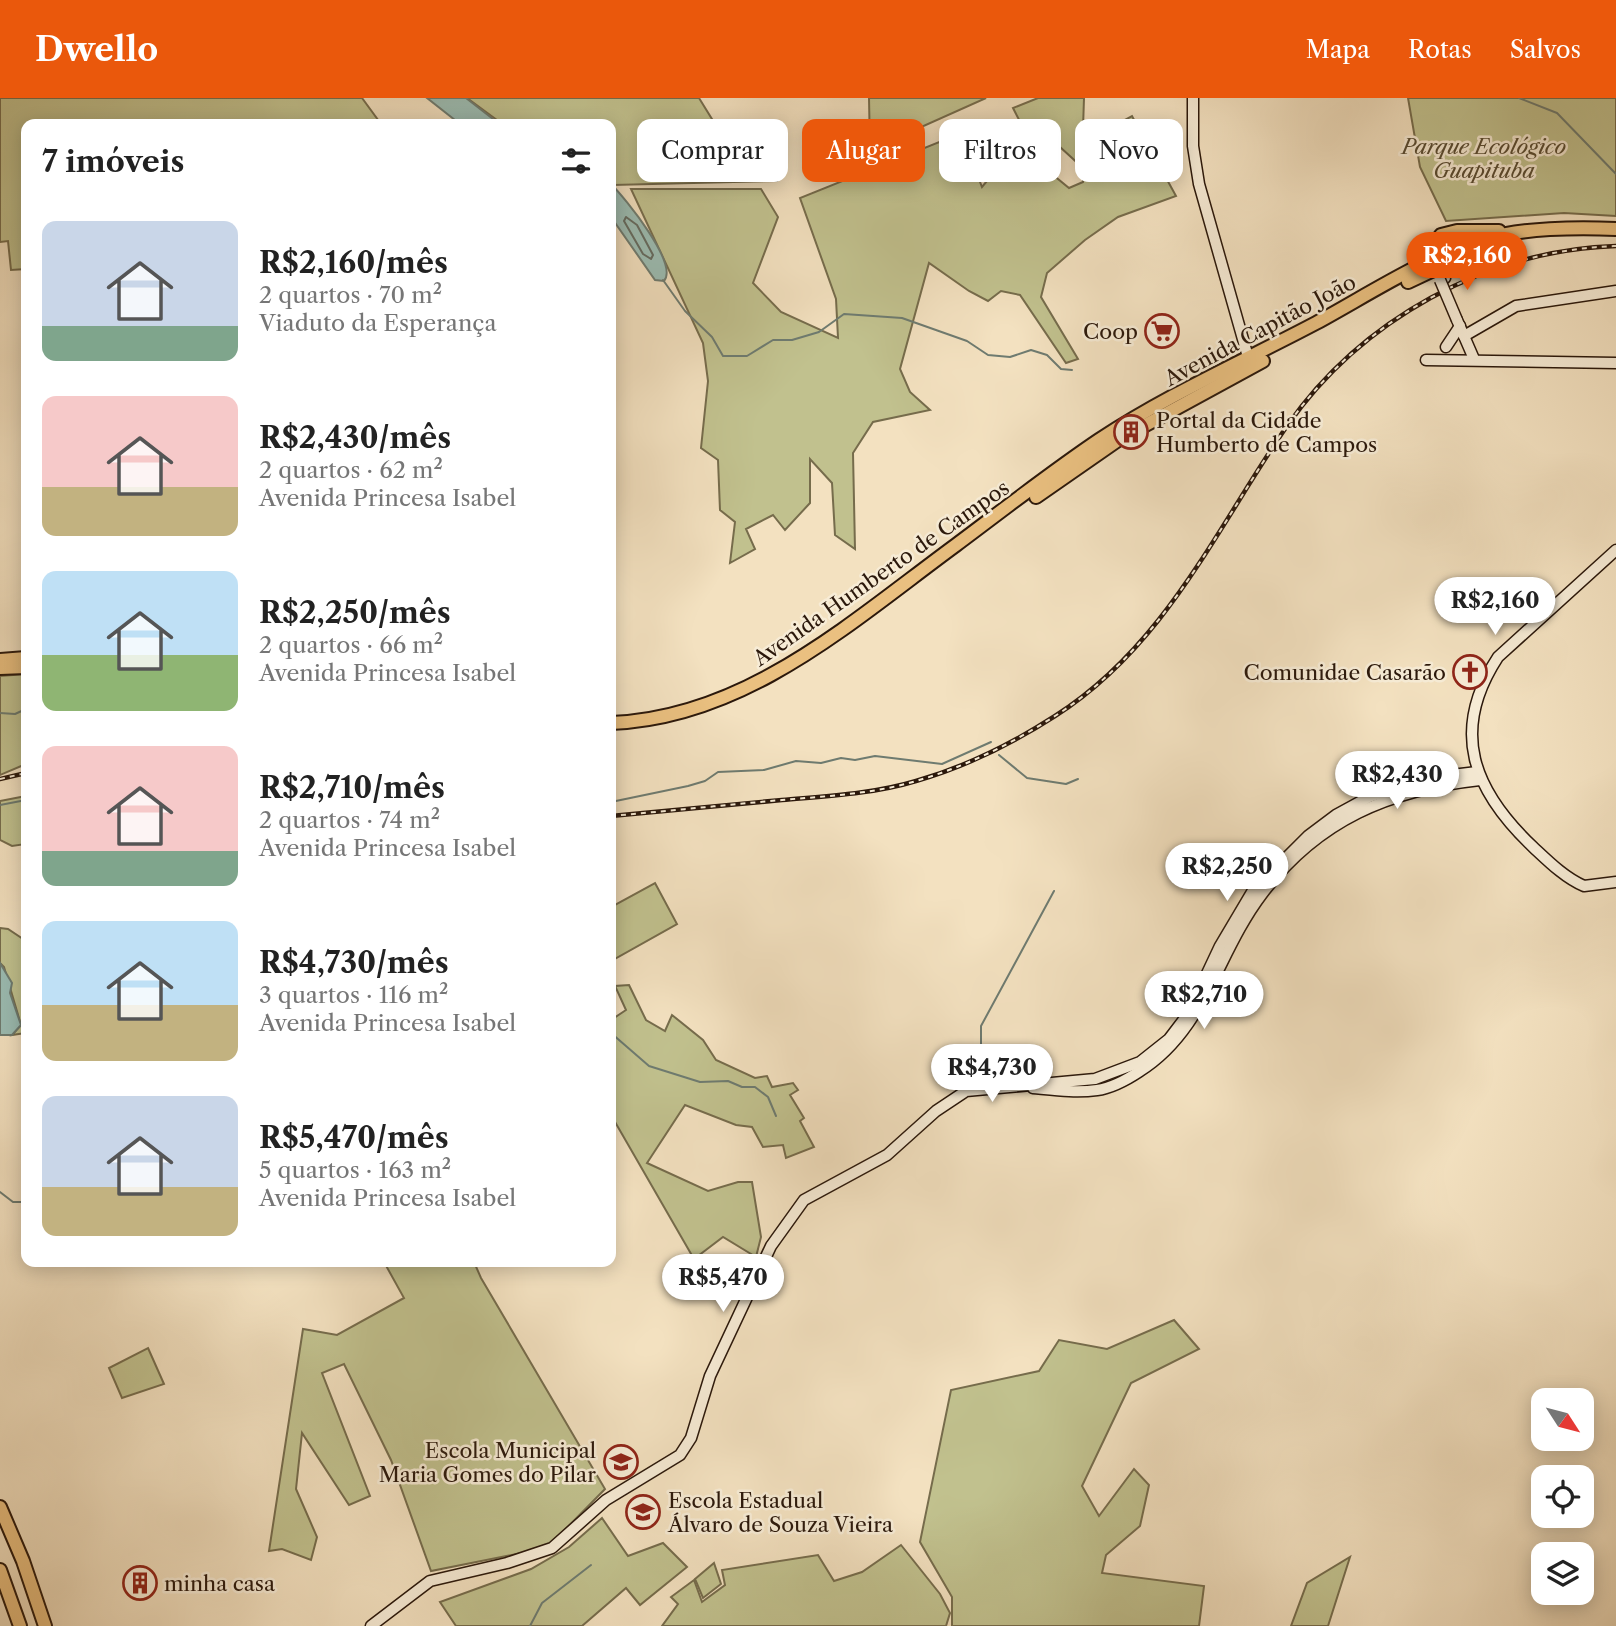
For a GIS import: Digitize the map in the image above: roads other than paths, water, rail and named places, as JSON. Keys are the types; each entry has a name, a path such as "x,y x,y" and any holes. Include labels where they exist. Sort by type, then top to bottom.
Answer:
{"highway":[{"name":"Avenida Capitão João","path":"1155,414 1250,363 1440,271 1481,245 1516,233 1616,229"},
{"path":"1466,231 1481,245"},
{"name":"Avenida Capitão João","path":"1481,245 1541,232"},
{"path":"1440,271 1432,247 1437,238 1446,233 1516,233"},
{"name":"Avenida Humberto de Campos","path":"616,730 680,723 712,713 760,692 941,561 1100,440 1155,414"},
{"name":"Avenida Humberto de Campos","path":"616,723 663,719 692,711 754,685 941,561"},
{"path":"0,660 21,658"},
{"path":"0,668 21,667"},
{"path":"0,1507 45,1626"},
{"path":"0,1570 20,1626"}],"main road":[{"path":"1193,98 1192,136 1199,184 1250,363"},
{"path":"1440,271 1474,359"},
{"path":"1446,347 1462,326 1485,323 1516,306 1616,291"},
{"path":"1426,360 1616,363"},
{"path":"1616,550 1525,630 1493,664 1481,691 1473,727 1478,776 1509,822 1549,861 1579,885 1594,887 1616,882"},
{"path":"371,1626 430,1581 507,1563 552,1548 606,1500 680,1455 691,1438 699,1404 728,1335 771,1246 799,1204 887,1155 936,1111 966,1091 1014,1087 1078,1092 1100,1090 1150,1065 1189,1027 1259,897 1314,841 1362,809 1391,797 1478,776"}],"water":[{"path":"427,98 466,98 493,119 454,119"},
{"path":"616,190 638,216 658,247 667,273 664,281 655,280 616,224"},
{"path":"0,963 12,983 10,993 21,1025 12,1035 0,1035"}],"waterway":[{"path":"1519,98 1557,113 1616,174"},
{"path":"663,280 685,311 712,337 723,356 747,356 773,340 792,340 819,332 844,314 902,318 967,341 988,355 1010,357 1031,350 1047,355 1061,369 1072,370"},
{"path":"0,713 15,714 21,711"},
{"path":"616,801 688,786 705,781 718,772 764,770 796,761 821,763 841,758 855,760 875,756 942,764 991,742"},
{"path":"999,755 1027,778 1066,784 1078,779"},
{"path":"0,805 21,801"},
{"path":"981,1073 981,1026 1054,891"},
{"path":"616,1037 649,1066 700,1082 728,1081 742,1087 755,1087 768,1097 776,1116"},
{"path":"0,1192 13,1202 21,1202"},
{"path":"530,1626 542,1603 591,1565"}],"railway":[{"path":"616,816 883,789 952,769 1022,736 1094,688 1128,656 1186,583 1287,426 1317,388 1351,354 1390,324 1431,298 1475,277 1521,261 1568,251 1616,246"},
{"path":"0,779 21,774"}],"place":[{"name":"Coop","path":"1162,331"},
{"name":"Portal da Cidade Humberto de Campos","path":"1131,432"},
{"name":"Comunidae Casarão","path":"1470,672"},
{"name":"Escola Municipal Maria Gomes do Pilar","path":"621,1462"},
{"name":"Escola Estadual Álvaro de Souza Vieira","path":"643,1512"},
{"name":"minha casa","path":"140,1583"}],"park label":[{"name":"Parque Ecológico Guapituba","path":"1484,158"}]}
